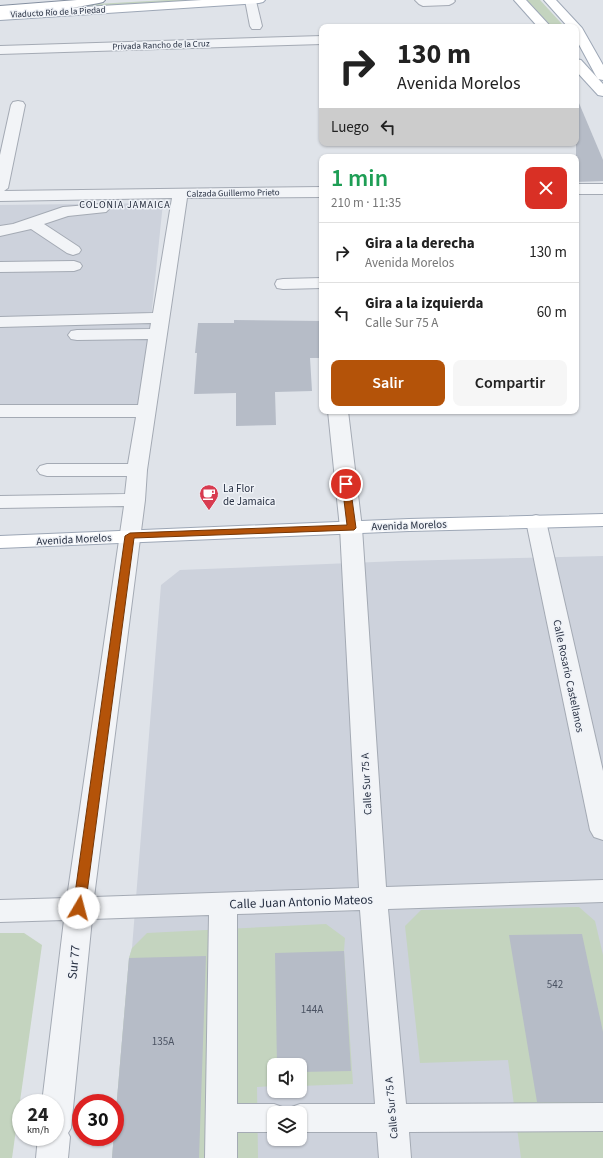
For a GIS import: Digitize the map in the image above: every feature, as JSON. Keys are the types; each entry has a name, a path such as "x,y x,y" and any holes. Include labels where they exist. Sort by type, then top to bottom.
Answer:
{"main road":[{"name":"Viaducto Río de la Piedad","path":"0,4 74,0"},
{"path":"0,10 61,6 99,0"},
{"name":"Viaducto Río de la Piedad","path":"0,16 255,0"},
{"path":"520,0 542,24"},
{"path":"550,0 573,24"},
{"path":"579,33 603,76"},
{"path":"588,50 580,67 603,92"},
{"name":"Avenida Morelos","path":"0,542 536,521 603,520"}],"street":[{"path":"255,0 256,26"},
{"path":"421,0 423,2 450,1"},
{"name":"Privada Rancho de la Cruz","path":"0,50 319,40"},
{"path":"0,188 18,105"},
{"path":"579,189 603,189"},
{"name":"Calzada Guillermo Prieto","path":"0,196 178,201 319,192"},
{"path":"0,231 34,224 62,212 79,209 178,201"},
{"name":"Sur 77","path":"59,1094 79,908 135,500 137,470 178,201"},
{"path":"34,224 73,250"},
{"path":"0,267 74,266"},
{"path":"283,284 319,283"},
{"path":"0,322 159,326"},
{"path":"0,336 159,326"},
{"path":"0,412 146,411"},
{"name":"Calle Sur 75 A","path":"338,414 351,528 373,898 395,1158"},
{"path":"47,470 137,470"},
{"path":"0,502 135,500"},
{"name":"Calle Rosario Castellanos","path":"536,521 603,830"},
{"name":"Calle Juan Antonio Mateos","path":"0,911 603,891"},
{"path":"221,1158 223,903"},
{"path":"307,1118 603,1117"},
{"path":"222,1118 267,1118"},
{"path":"52,1158 53,1146"}],"shaded area":[{"path":"163,203 142,405 0,407 0,205"},
{"path":"603,556 603,1158 112,1158 113,1146 124,1146 124,1094 117,1094 129,958 132,948 161,585 180,570 399,561"}],"green space":[{"path":"167,0 212,0 35,10 78,5"},
{"path":"527,0 540,0 562,24 549,24"},
{"path":"579,907 595,921 603,955 603,1158 521,1158 508,1060 420,1063 405,926 421,910"},
{"path":"326,924 345,938 344,951 353,1084 307,1086 307,1058 267,1058 267,1086 257,1087 258,1158 112,1158 113,1146 124,1146 124,1094 117,1094 129,958 132,948 147,933"},
{"path":"0,933 24,933 42,945 21,1094 12,1094 12,1146 14,1146 12,1158 0,1158"}],"building":[{"path":"579,103 603,160 603,181 579,182 579,154 576,154 576,146 579,146"},
{"path":"234,320 319,321 319,358 310,358 312,391 275,392 276,425 236,426 236,393 194,394 197,353 195,353 198,323 234,323"},
{"path":"582,934 603,1032 603,1102 537,1102 509,935"},
{"path":"344,951 351,1071 307,1072 307,1058 277,1058 275,953"},
{"path":"206,956 199,1158 112,1158 113,1146 124,1146 124,1094 117,1094 129,958"}],"place":[{"name":"La Flor de Jamaica","path":"209,511"}],"district":[{"name":"COLONIA JAMAICA","path":"125,204"}],"route":[{"path":"79,908 130,536 351,528 346,484"}]}
